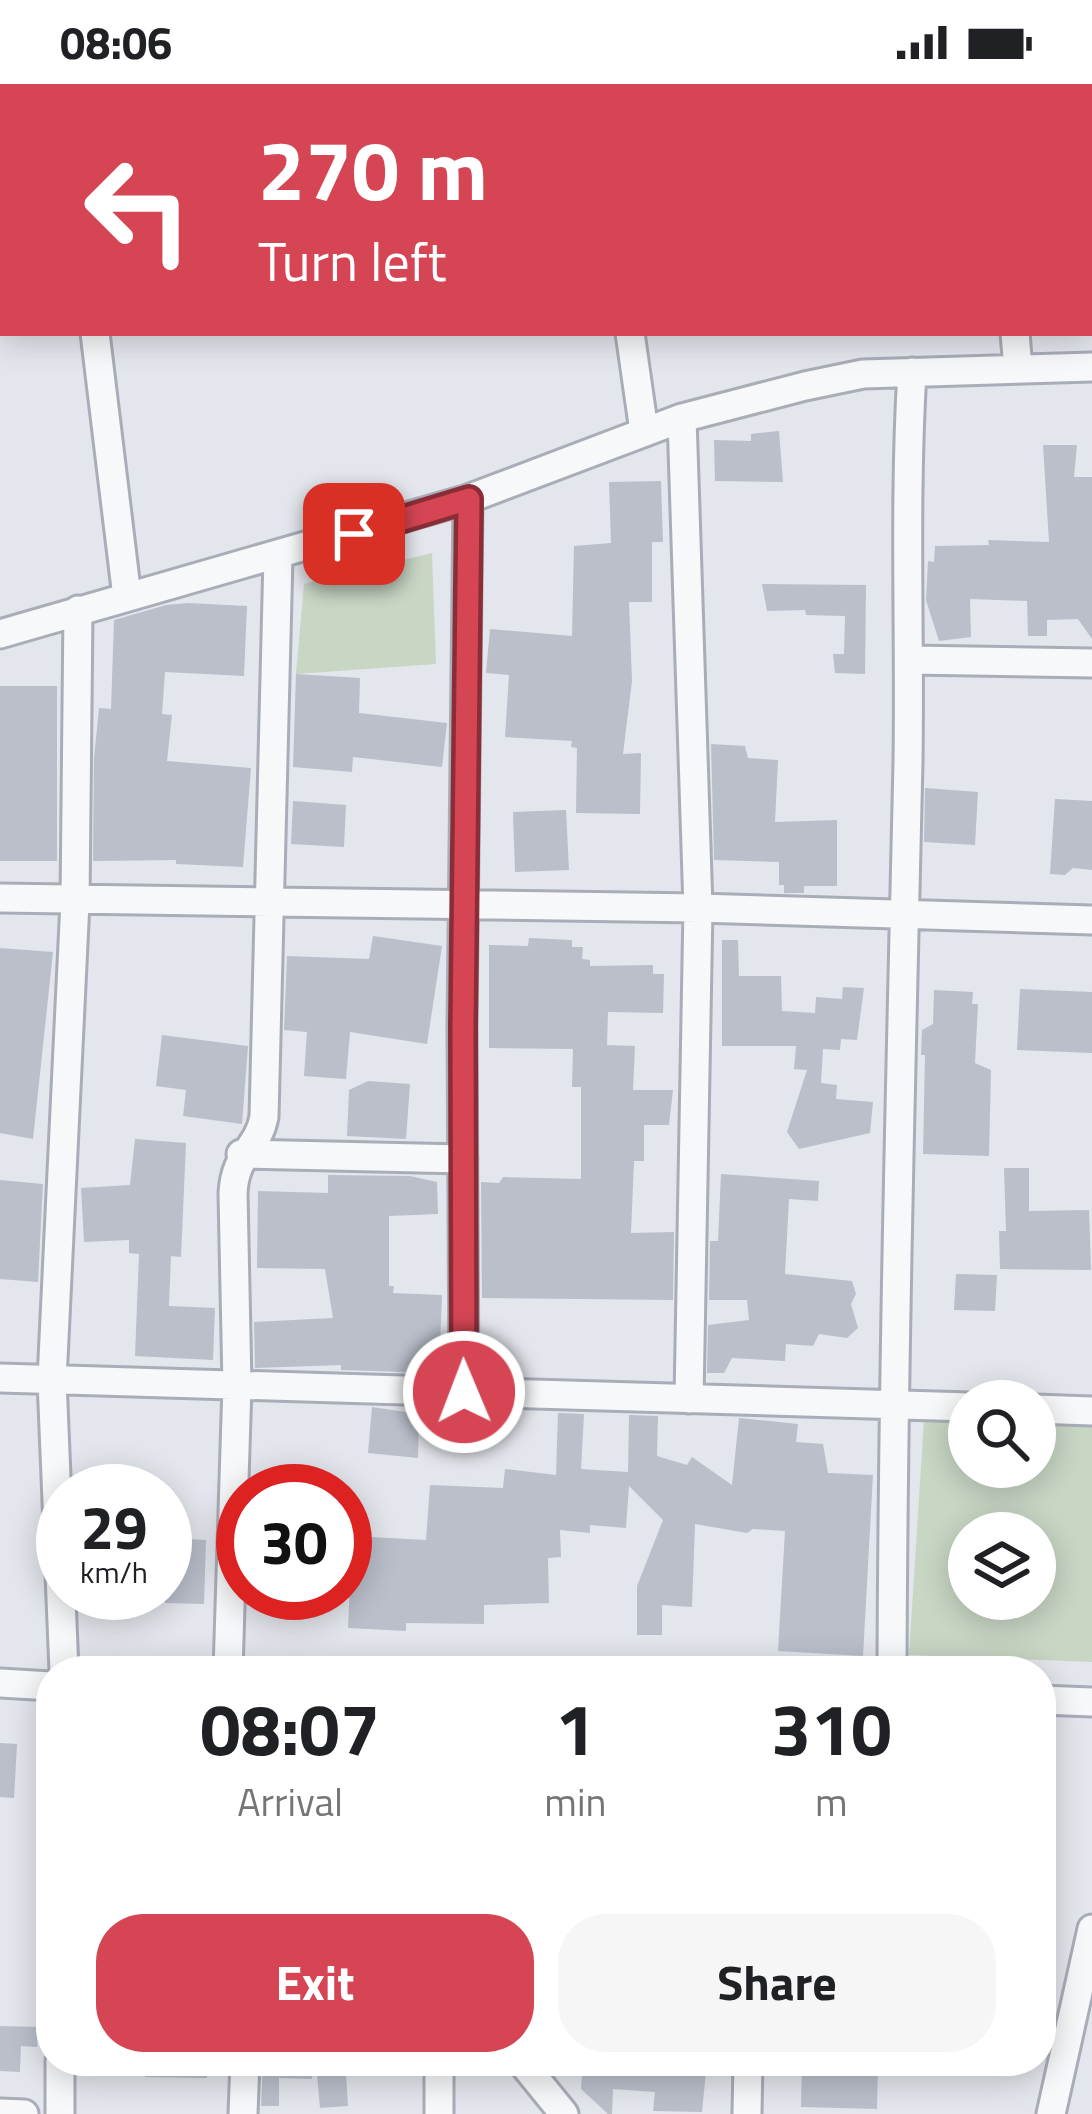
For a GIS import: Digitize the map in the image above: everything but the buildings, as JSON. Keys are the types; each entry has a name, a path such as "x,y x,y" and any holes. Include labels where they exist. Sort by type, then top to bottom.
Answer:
{"street":[{"path":"95,336 127,597"},
{"path":"630,336 644,431"},
{"path":"1015,336 1018,369"},
{"path":"0,634 469,499 682,418 862,374 1092,367"},
{"path":"892,1656 910,660 906,482 912,372"},
{"path":"682,418 698,908 689,1399"},
{"path":"464,1392 469,499"},
{"path":"228,1656 237,1385 232,1193 242,1154 261,1132 264,1117 278,557"},
{"path":"63,1656 52,1380 75,902 77,610"},
{"path":"910,660 1092,663"},
{"path":"0,898 698,908 1092,920"},
{"path":"242,1154 463,1159"},
{"path":"0,1378 948,1406"},
{"path":"1056,1410 1092,1411"},
{"path":"0,1683 36,1684"},
{"path":"1056,1701 1092,1702"},
{"path":"1051,2114 1079,2050 1092,1928"},
{"path":"60,2076 60,2114"},
{"path":"243,2114 244,2076"},
{"path":"439,2076 439,2114"},
{"path":"533,2076 564,2114"},
{"path":"747,2114 748,2076"},
{"path":"0,2114 24,2114"}],"green space":[{"path":"432,553 436,664 296,674 304,584"},
{"path":"924,1420 948,1421 948,1488 1056,1488 1056,1424 1092,1425 1092,1662 1056,1661 1056,1656 909,1655"}],"route":[{"path":"354,534 469,499 464,1392"}]}
